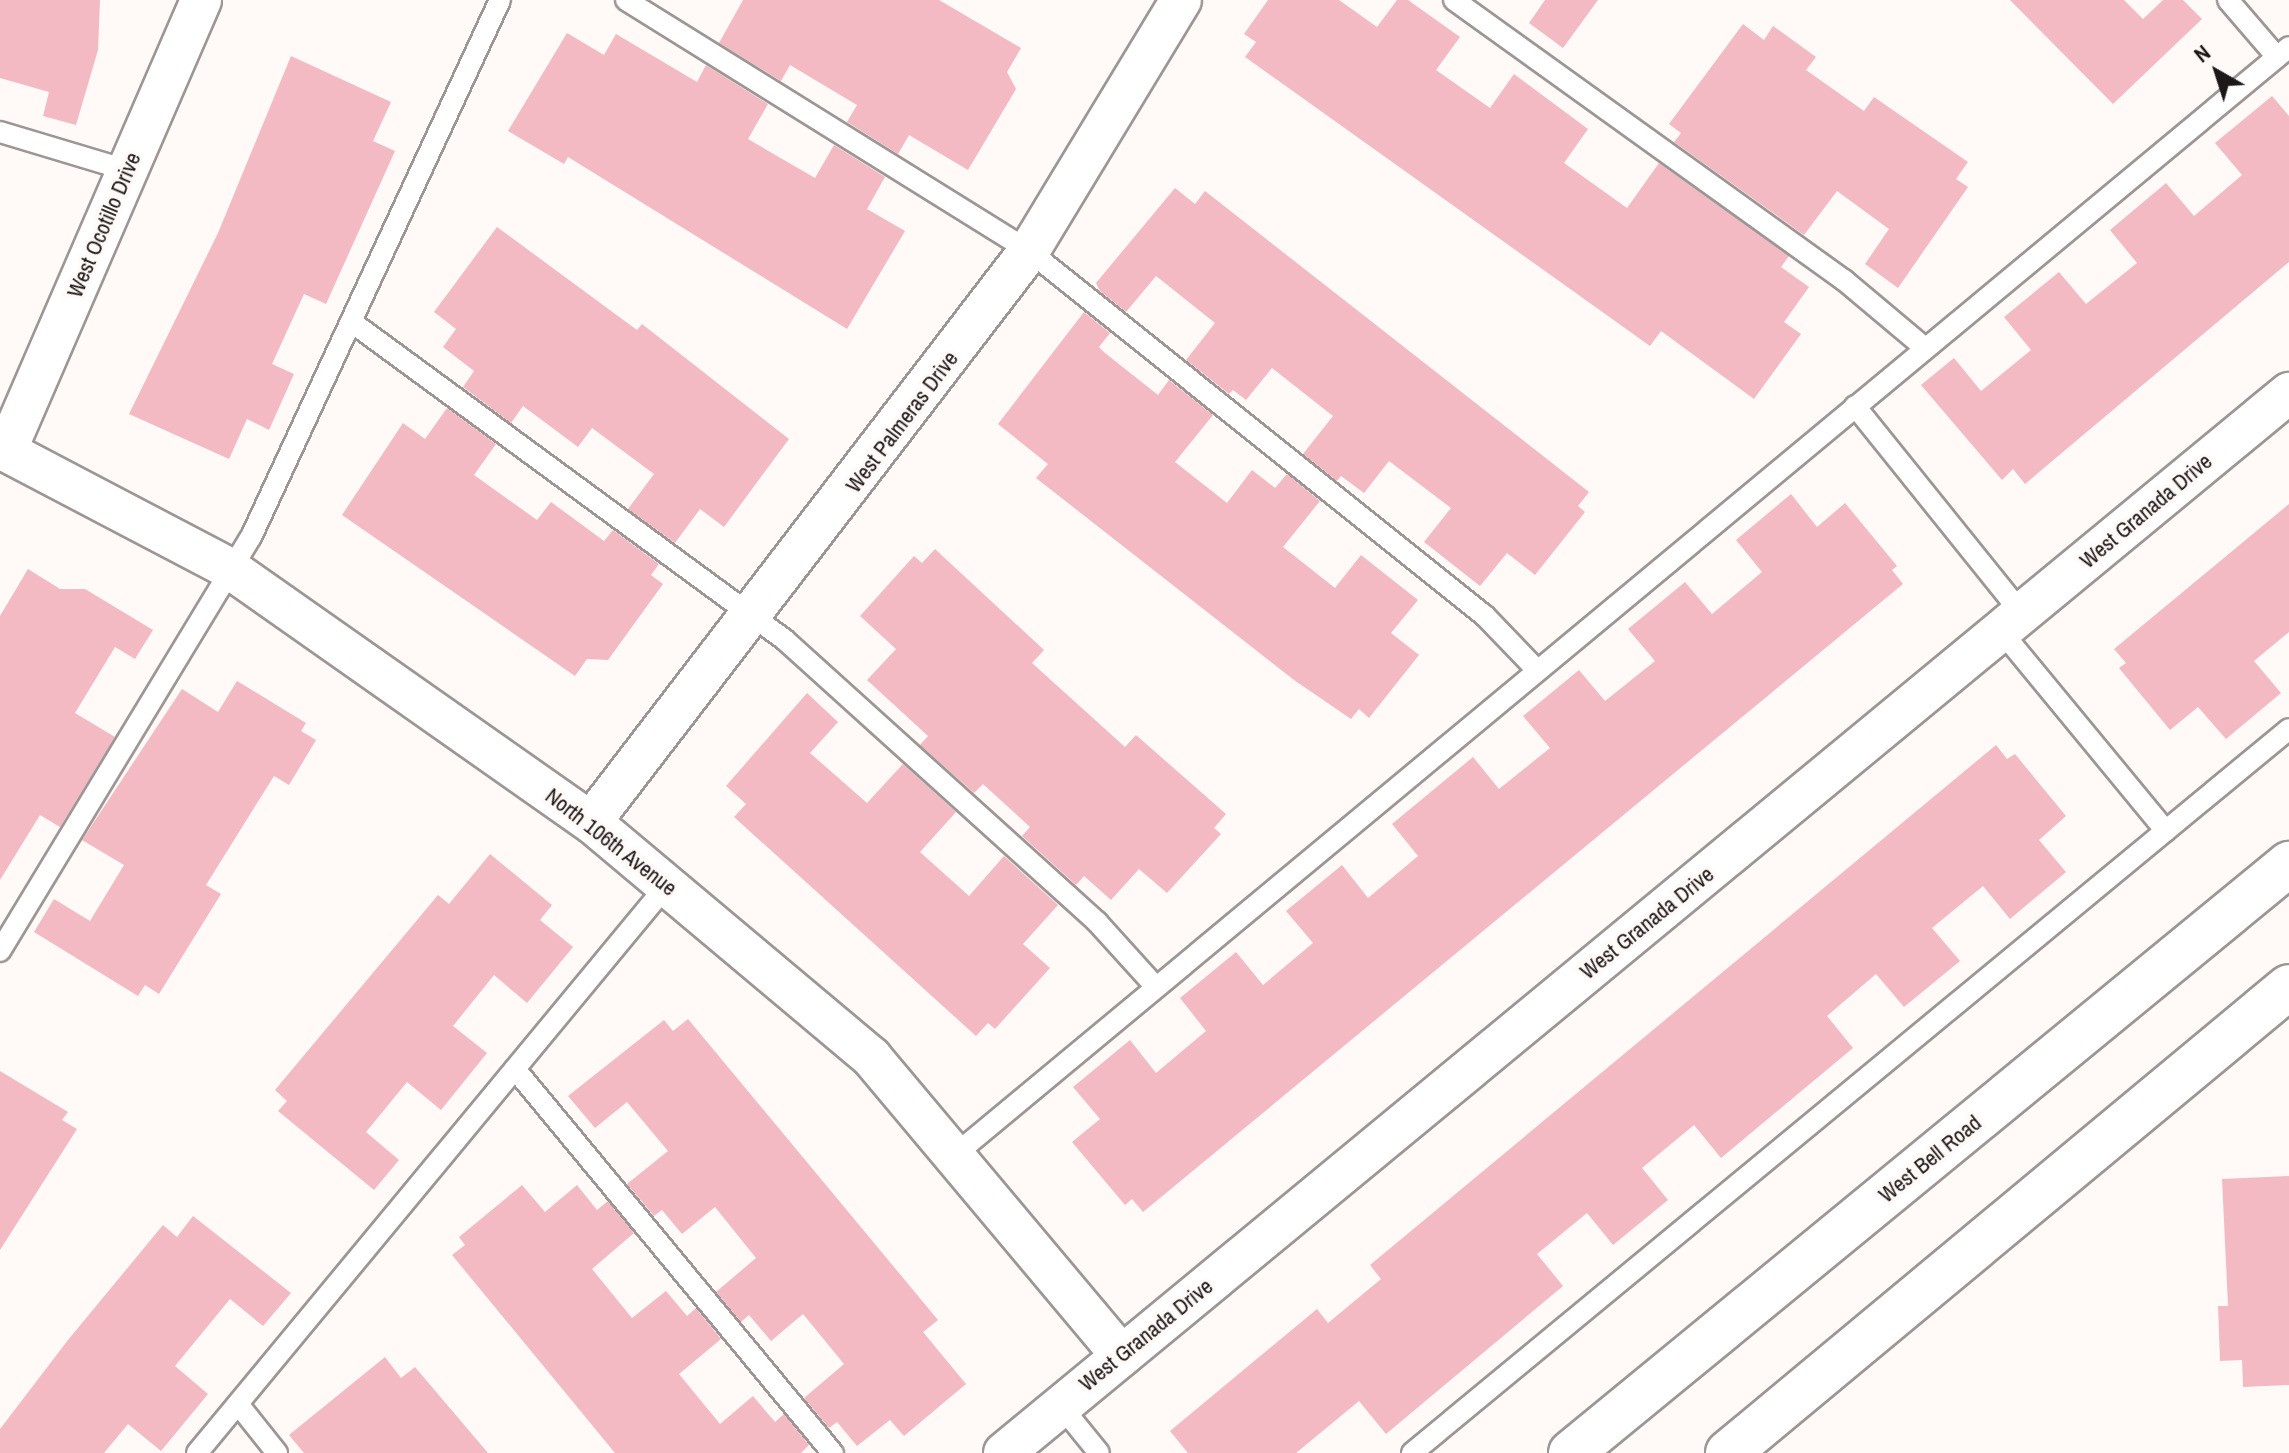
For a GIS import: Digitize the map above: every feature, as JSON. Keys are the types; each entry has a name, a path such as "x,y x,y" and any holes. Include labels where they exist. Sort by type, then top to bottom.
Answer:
{"main road":[{"name":"West Bell Road","path":"1571,1453 2289,864"},
{"path":"1728,1453 2289,987"}],"street":[{"name":"West Ocotillo Drive","path":"3,450 201,0"},
{"name":"West Palmeras Drive","path":"591,822 1029,251 1181,0"},
{"name":"West Granada Drive","path":"1004,1453 2289,393"},
{"name":"North 106th Avenue","path":"3,450 229,568 591,822 871,1057 951,1158 1122,1356"}],"lane":[{"path":"0,951 229,568 353,323 500,0"},
{"path":"626,0 1029,251 1485,616 1535,668"},
{"path":"1454,0 1844,280 1925,348"},
{"path":"951,1158 1535,668 2283,52 2228,0"},
{"path":"0,132 127,170"},
{"path":"353,323 751,614 1097,922 1155,986"},
{"path":"1855,406 2166,831"},
{"path":"1412,1453 2289,729"},
{"path":"197,1453 667,885"},
{"path":"515,1069 833,1453"},
{"path":"238,1404 277,1453"},
{"path":"1061,1406 1099,1453"}],"building":[{"path":"0,0 100,0 98,50 76,125 43,116 49,92 0,78"},
{"path":"743,0 939,0 1021,48 1007,72 1016,89 968,170 909,135 898,154 847,122 857,105 790,65 781,81 719,43"},
{"path":"1268,0 1339,0 1377,27 1397,0 1408,0 1460,37 1436,70 1490,108 1514,74 1588,129 1564,163 1627,208 1659,163 1789,256 1781,267 1809,287 1784,322 1801,334 1754,399 1661,331 1650,346 1245,57 1256,42 1244,34"},
{"path":"1545,0 1598,0 1563,48 1529,23"},
{"path":"2010,0 2124,0 2143,19 2163,0 2183,0 2202,19 2113,104"},
{"path":"1743,24 1764,40 1773,26 1816,57 1806,70 1864,111 1874,97 1968,162 1956,179 1968,187 1898,288 1865,264 1889,229 1837,191 1804,235 1674,142 1681,133 1669,124"},
{"path":"567,33 604,55 616,34 697,82 706,65 768,104 748,139 815,178 834,145 885,177 867,209 905,231 847,329 568,157 564,164 508,131"},
{"path":"291,56 391,102 373,141 395,151 326,304 304,294 272,364 294,374 269,430 247,419 229,459 129,414 218,233"},
{"path":"2272,96 2289,116 2289,262 2025,484 2013,469 2002,480 1921,385 1954,358 1981,391 2031,350 2004,317 2059,272 2086,304 2137,263 2110,230 2166,183 2194,216 2242,175 2215,143"},
{"path":"1175,188 1195,204 1205,191 1589,492 1578,506 1585,512 1535,575 1507,553 1480,586 1424,542 1451,508 1389,461 1364,493 1341,476 1337,481 1303,454 1333,416 1272,368 1246,400 1233,390 1229,394 1186,360 1215,323 1156,276 1126,312 1100,291 1096,283"},
{"path":"497,227 637,330 642,324 789,439 724,527 700,509 675,543 628,509 654,474 592,428 578,447 523,406 511,423 463,387 474,371 443,347 456,329 434,312"},
{"path":"1084,312 1110,333 1099,347 1105,353 1158,395 1169,380 1213,415 1175,462 1227,503 1252,470 1275,488 1287,474 1320,501 1283,547 1335,588 1361,555 1418,600 1391,633 1419,655 1369,718 1359,709 1351,719 1294,680 1036,478 1048,464 998,424"},
{"path":"447,408 496,444 474,475 537,520 551,502 604,541 613,530 659,564 651,575 663,584 608,660 587,659 575,676 342,515 403,423 425,439"},
{"path":"1791,494 1817,527 1845,503 1897,566 1892,570 1903,584 1143,1212 1132,1199 1125,1205 1072,1142 1100,1119 1073,1087 1130,1040 1156,1073 1206,1031 1180,998 1236,952 1263,985 1313,943 1286,911 1342,865 1368,898 1418,856 1392,824 1473,757 1499,789 1550,748 1523,716 1579,670 1605,701 1655,661 1628,629 1685,582 1712,614 1762,572 1736,540"},
{"path":"2289,504 2289,632 2254,661 2281,693 2226,739 2198,707 2170,730 2119,668 2126,663 2114,649"},
{"path":"935,549 1044,650 1032,663 1125,747 1136,735 1226,814 1214,828 1221,834 1167,893 1139,869 1111,900 1084,876 1076,885 1022,836 1030,827 983,784 974,793 920,745 928,736 867,680 896,649 860,616 914,556 922,563"},
{"path":"28,569 60,589 85,589 153,630 135,659 115,647 75,713 115,737 60,827 40,815 0,880 0,616"},
{"path":"237,681 306,723 301,731 316,740 289,785 274,776 206,885 221,894 159,994 145,985 138,996 34,932 54,899 90,921 124,865 82,840 182,689 218,712"},
{"path":"807,693 838,722 810,753 867,803 903,764 956,812 920,852 969,896 1004,856 1058,905 1023,944 1050,968 995,1029 988,1023 976,1036 734,817 746,804 726,786"},
{"path":"1996,745 2007,759 2015,754 2066,816 2039,840 2066,872 2010,919 1983,886 1932,928 1960,961 1904,1007 1876,974 1827,1016 1853,1048 1721,1158 1694,1125 1642,1168 1668,1200 1613,1245 1587,1213 1537,1254 1563,1286 1386,1434 1359,1401 1296,1453 1188,1453 1170,1431 1317,1309 1328,1323 1381,1279 1370,1265"},
{"path":"490,854 552,905 540,920 573,947 527,1003 494,975 453,1026 487,1053 441,1110 407,1082 366,1132 399,1160 374,1190 278,1111 287,1101 275,1090 438,895 449,904"},
{"path":"688,1019 938,1320 923,1332 966,1384 904,1436 890,1420 857,1446 837,1422 829,1428 804,1398 844,1364 803,1314 771,1341 749,1315 741,1322 716,1292 756,1258 715,1207 682,1234 662,1210 654,1216 627,1184 668,1151 627,1102 595,1128 568,1096 664,1020 673,1031"},
{"path":"0,1071 68,1112 62,1120 77,1129 0,1250"},
{"path":"2289,1176 2289,1385 2243,1387 2242,1360 2220,1361 2218,1306 2228,1306 2222,1179"},
{"path":"522,1185 545,1212 577,1185 597,1210 608,1201 634,1233 592,1269 632,1318 666,1291 687,1316 696,1308 721,1339 679,1374 720,1424 753,1396 775,1422 784,1414 809,1445 801,1453 615,1453 452,1255 465,1245 459,1237"},
{"path":"193,1216 291,1293 263,1326 230,1299 175,1366 208,1394 161,1451 128,1424 104,1453 0,1453 0,1429 68,1340 163,1225 177,1237"},
{"path":"385,1357 401,1378 415,1367 488,1453 304,1453 289,1435"}]}
